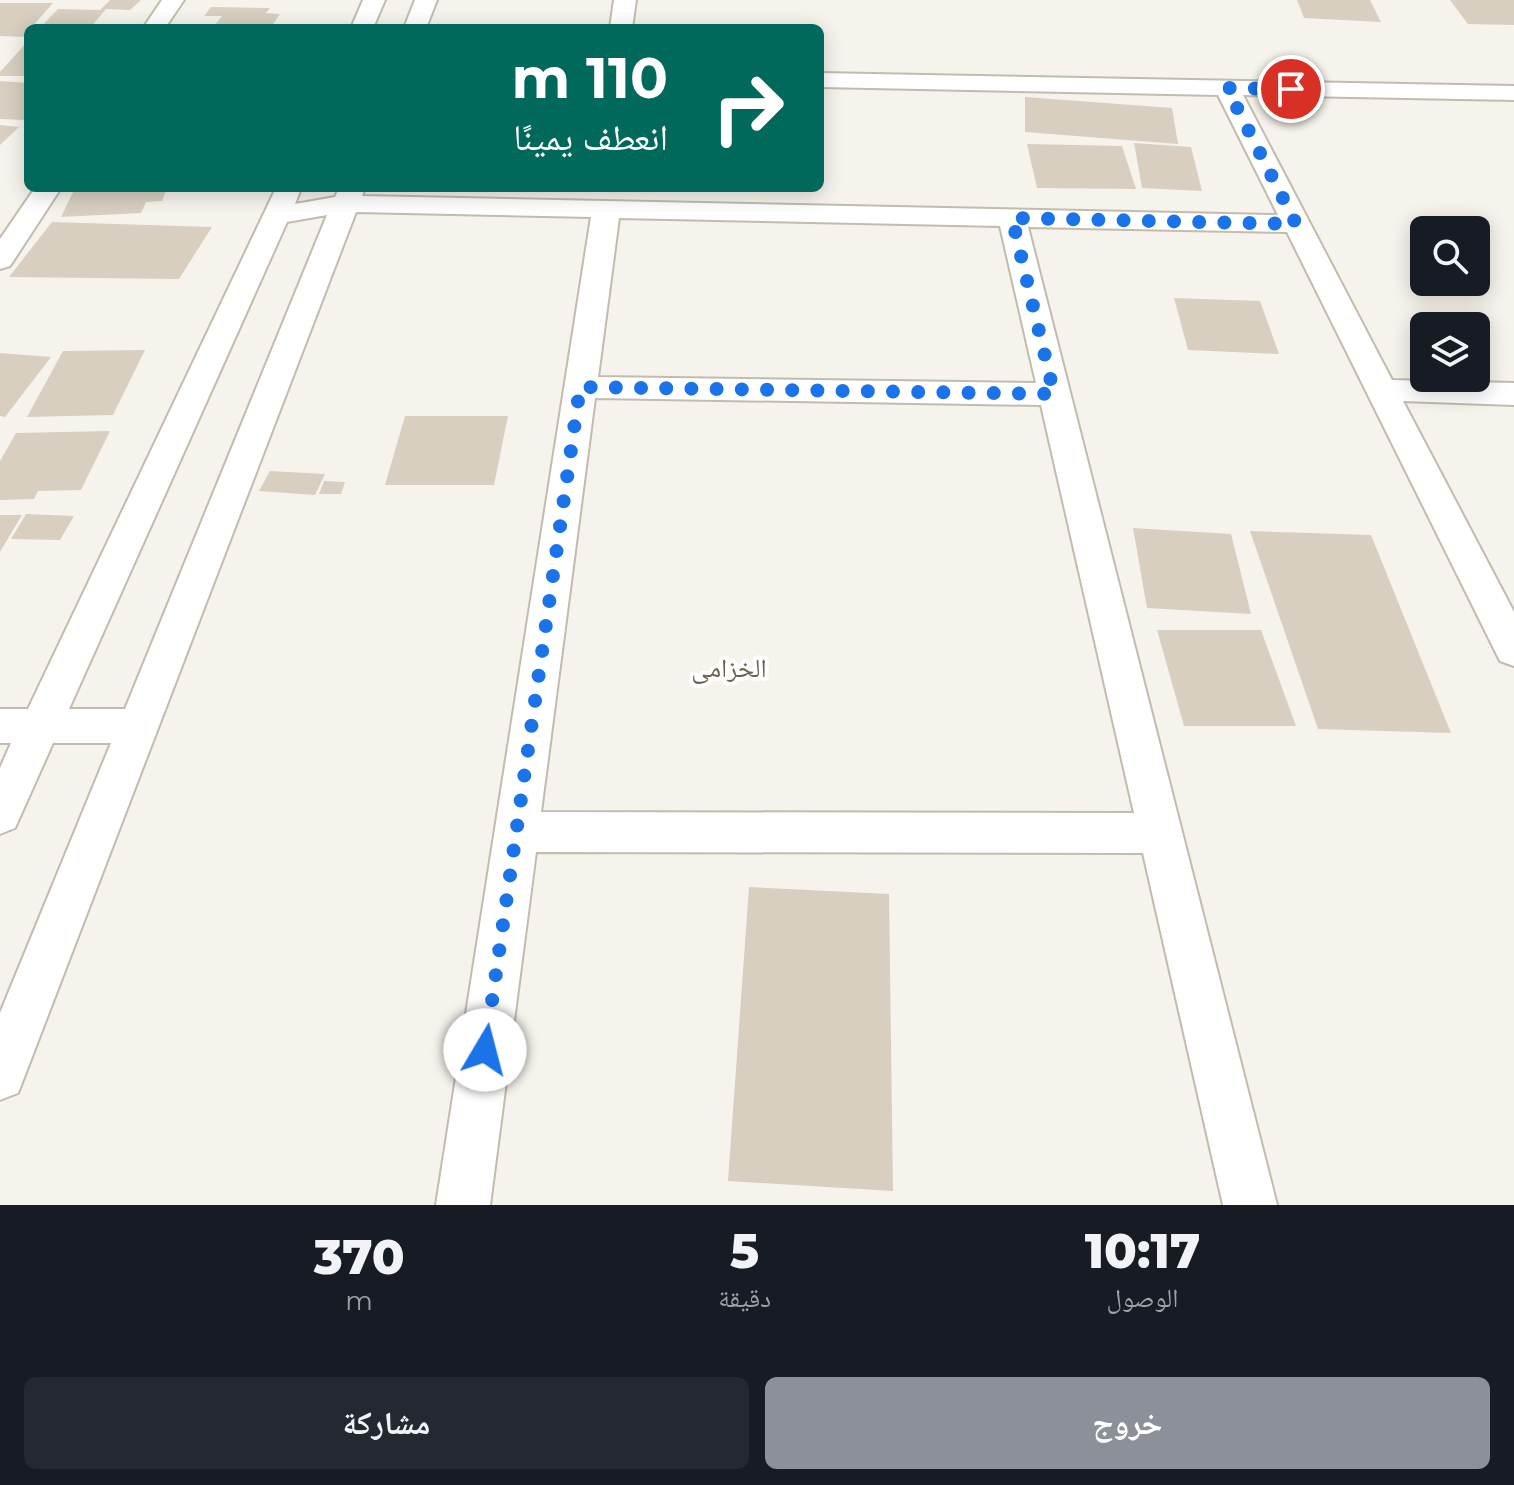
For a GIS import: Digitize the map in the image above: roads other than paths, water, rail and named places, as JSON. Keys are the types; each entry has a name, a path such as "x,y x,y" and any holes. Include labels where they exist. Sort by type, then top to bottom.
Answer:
{"street":[{"path":"157,24 173,0"},
{"path":"364,24 374,0"},
{"path":"417,24 426,0"},
{"path":"622,24 625,0"},
{"path":"824,80 1514,93"},
{"path":"1227,88 1512,641"},
{"path":"0,260 45,192"},
{"path":"0,814 282,201 348,196 1296,224"},
{"path":"0,1075 348,196"},
{"path":"463,1205 580,387 588,202"},
{"path":"1012,218 1250,1205"},
{"path":"580,387 1054,394"},
{"path":"1381,390 1514,394"},
{"path":"0,726 138,726"},
{"path":"516,832 1160,833"}],"district":[{"name":"الخزامى","path":"729,668"}]}
